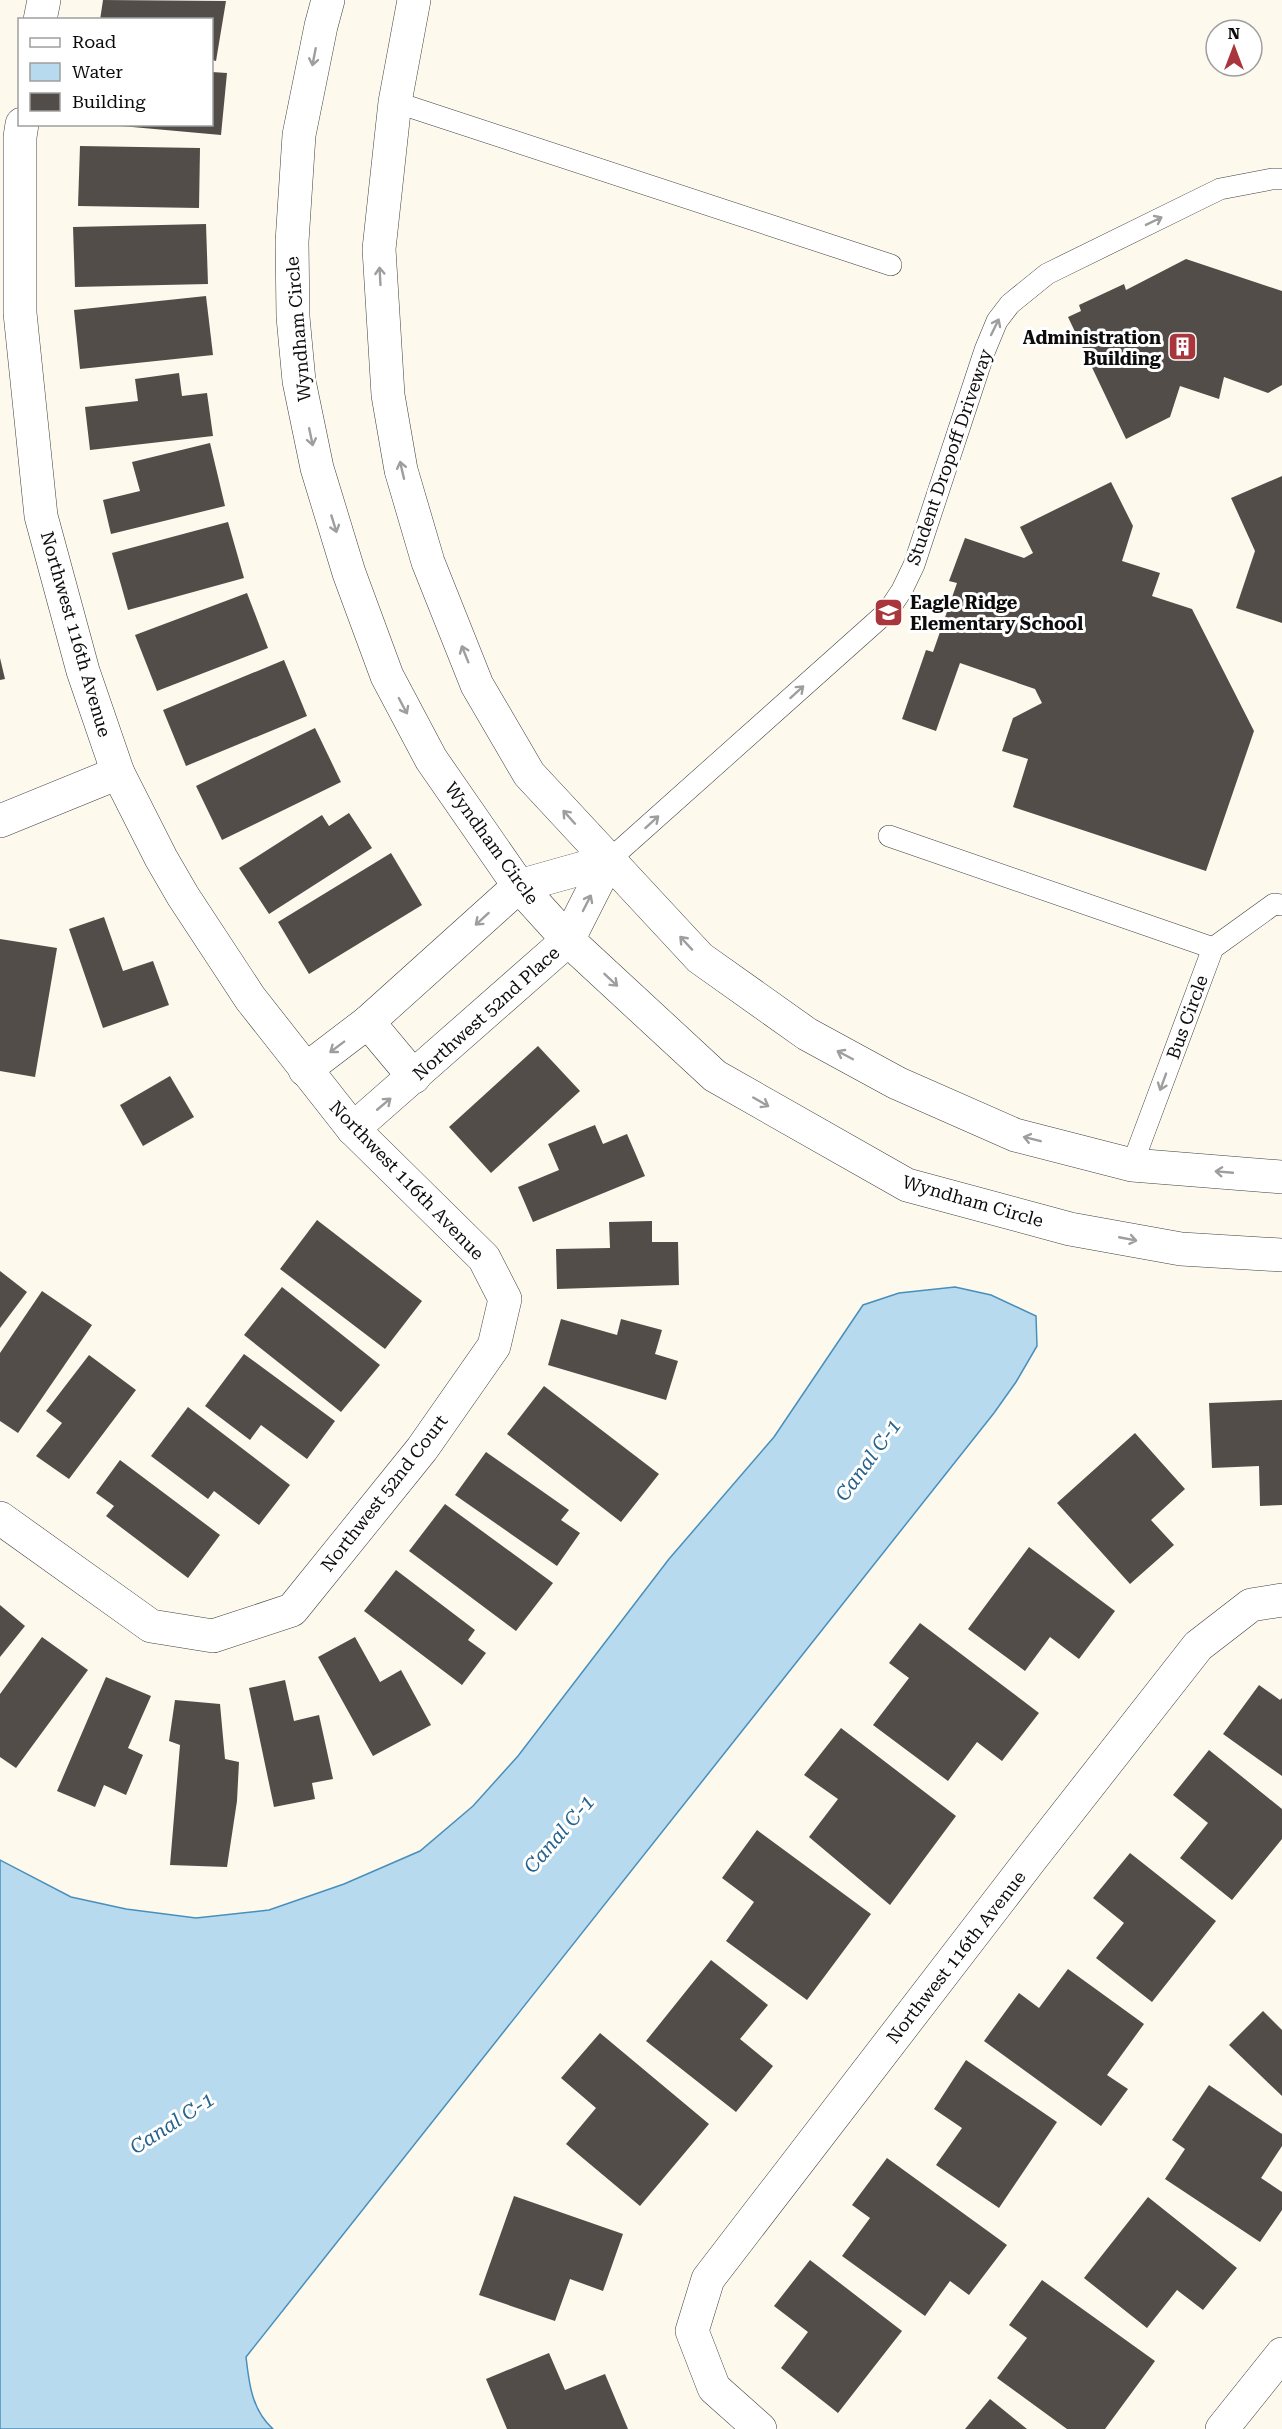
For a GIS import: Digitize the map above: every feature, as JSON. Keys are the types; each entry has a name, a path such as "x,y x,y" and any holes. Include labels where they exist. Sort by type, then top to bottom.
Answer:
{"street":[{"path":"40,18 44,0"},
{"name":"Wyndham Circle","path":"328,0 299,135 291,242 293,317 299,381 315,458 349,573 387,676 431,759 519,886 568,940 715,1076 908,1185 1070,1228 1181,1250 1282,1255"},
{"path":"414,0 395,102 379,249 387,395 401,470 428,562 477,685 529,774 700,958 807,1034 897,1083 1015,1135 1132,1165 1282,1177"},
{"name":"Northwest 116th Avenue","path":"22,126 20,313 41,516 82,671 118,773 183,896 250,998 354,1130 484,1258 505,1299"},
{"path":"0,821 118,773"},
{"path":"306,1070 368,1022 519,886 608,861"},
{"name":"Northwest 52nd Place","path":"354,1130 568,940 608,861"},
{"path":"368,1022 414,1077"},
{"name":"Northwest 52nd Court","path":"0,1518 151,1626 213,1636 291,1610 422,1449 494,1346 505,1299"},
{"name":"Northwest 116th Avenue","path":"760,2429 714,2388 692,2331 708,2279 1198,1646 1266,1602"},
{"path":"1222,2429 1282,2354"}],"lane":[{"path":"395,102 891,265"},
{"name":"Student Dropoff Driveway","path":"608,861 888,611 902,590 914,565 985,350 997,321 1010,304 1047,274 1220,189 1282,179"},
{"path":"889,836 1213,948 1274,904 1282,905"},
{"name":"Bus Circle","path":"1132,1165 1213,948"}],"water":[{"name":"Canal C-1","path":"955,1287 991,1295 1036,1316 1037,1346 1016,1382 994,1413 246,2357 250,2387 256,2405 260,2414 273,2429 0,2429 0,1860 71,1897 126,1909 196,1918 269,1910 344,1884 420,1851 473,1806 518,1756 669,1559 774,1437 863,1305 899,1293"}],"building":[{"path":"103,0 226,1 216,61 213,60 213,18 100,18"},
{"path":"213,72 227,73 221,135 121,126 213,126"},
{"path":"80,146 200,148 199,208 78,206"},
{"path":"206,224 208,284 75,287 73,227"},
{"name":"Administration Building","path":"1186,259 1282,291 1282,385 1268,393 1224,377 1219,399 1180,386 1170,417 1126,439 1068,317 1081,311 1079,305 1124,284 1126,290"},
{"path":"206,296 213,355 80,369 74,310"},
{"path":"179,373 182,396 207,393 213,436 90,450 85,407 138,401 135,379"},
{"path":"210,443 225,506 111,534 103,500 140,491 132,462"},
{"path":"1282,476 1282,623 1236,608 1255,551 1231,498"},
{"name":"Eagle Ridge Elementary School","path":"1111,482 1133,526 1122,561 1160,573 1152,596 1192,609 1254,731 1206,871 1013,807 1028,759 1002,751 1013,718 1042,703 1035,689 960,663 936,731 902,719 926,650 933,652 957,583 949,581 965,538 1024,558 1033,553 1020,527"},
{"path":"228,522 244,578 128,610 112,553"},
{"path":"247,593 268,648 157,691 135,635"},
{"path":"0,658 5,679 0,680"},
{"path":"284,660 307,716 186,766 163,710"},
{"path":"315,728 341,782 222,840 196,786"},
{"path":"349,813 372,848 269,914 239,868 322,815 329,826"},
{"path":"391,853 422,905 309,974 278,922"},
{"path":"104,917 123,971 153,961 169,1005 103,1028 69,929"},
{"path":"0,939 57,948 35,1077 0,1071"},
{"path":"538,1046 580,1091 491,1173 449,1127"},
{"path":"170,1076 194,1117 143,1146 120,1105"},
{"path":"595,1125 603,1144 627,1134 645,1176 533,1222 518,1187 559,1170 548,1144"},
{"path":"317,1220 422,1301 385,1349 280,1269"},
{"path":"652,1221 652,1242 678,1242 679,1285 557,1289 556,1249 610,1248 609,1222"},
{"path":"0,1271 27,1292 0,1328"},
{"path":"282,1287 380,1365 341,1412 244,1335"},
{"path":"42,1291 92,1325 18,1433 0,1421 0,1353"},
{"path":"561,1319 617,1335 621,1319 662,1330 655,1354 678,1361 666,1400 548,1365"},
{"path":"244,1354 335,1421 307,1459 261,1425 250,1440 205,1406"},
{"path":"89,1355 136,1390 69,1479 36,1456 62,1423 46,1411"},
{"path":"544,1386 659,1474 621,1522 507,1434"},
{"path":"1282,1400 1282,1505 1260,1506 1259,1466 1212,1468 1209,1403"},
{"path":"188,1407 290,1485 259,1525 214,1491 208,1499 151,1456"},
{"path":"1135,1433 1185,1489 1151,1520 1174,1545 1130,1584 1057,1503"},
{"path":"486,1452 569,1510 561,1520 580,1533 557,1566 455,1495"},
{"path":"120,1460 220,1535 188,1578 106,1516 114,1506 96,1493"},
{"path":"445,1504 553,1583 516,1631 409,1551"},
{"path":"1029,1547 1115,1611 1079,1659 1050,1637 1025,1671 968,1629"},
{"path":"396,1570 475,1630 468,1640 486,1653 462,1685 364,1611"},
{"path":"0,1605 25,1626 0,1657"},
{"path":"920,1623 1039,1713 1002,1761 977,1742 948,1781 873,1725 909,1678 889,1663"},
{"path":"42,1637 88,1670 16,1768 0,1757 0,1694"},
{"path":"355,1637 380,1682 401,1670 431,1725 373,1756 318,1657"},
{"path":"106,1677 151,1696 128,1748 143,1755 126,1795 104,1785 95,1807 57,1791"},
{"path":"285,1680 294,1721 319,1715 333,1779 312,1783 315,1799 274,1807 249,1688"},
{"path":"1259,1685 1280,1700 1282,1698 1282,1776 1223,1734"},
{"path":"175,1700 220,1704 225,1759 239,1762 237,1801 227,1867 170,1865 180,1745 169,1741"},
{"path":"841,1728 956,1816 890,1905 809,1837 838,1799 804,1775"},
{"path":"1209,1750 1282,1809 1282,1839 1232,1900 1180,1858 1208,1823 1173,1795"},
{"path":"757,1830 871,1914 807,2000 726,1941 754,1902 722,1878"},
{"path":"1130,1853 1216,1921 1152,2002 1096,1958 1124,1923 1093,1898"},
{"path":"711,1960 768,2005 740,2039 773,2066 736,2112 646,2041"},
{"path":"1068,1969 1144,2024 1107,2075 1128,2089 1101,2126 984,2041 1019,1993 1039,2008"},
{"path":"1263,2011 1282,2030 1282,2096 1229,2045"},
{"path":"600,2033 709,2124 640,2206 566,2144 596,2108 561,2078"},
{"path":"966,2060 1057,2122 999,2208 936,2165 962,2128 934,2109"},
{"path":"1209,2085 1282,2134 1282,2146 1261,2178 1282,2192 1282,2210 1260,2242 1165,2179 1185,2149 1172,2140"},
{"path":"887,2158 1007,2245 969,2295 950,2281 925,2316 842,2256 870,2218 852,2205"},
{"path":"514,2196 623,2234 603,2291 570,2279 555,2321 479,2295"},
{"path":"1148,2197 1237,2268 1203,2310 1177,2290 1147,2328 1084,2278"},
{"path":"810,2260 902,2331 838,2413 781,2368 808,2332 774,2306"},
{"path":"1042,2280 1155,2361 1105,2429 1067,2429 997,2378 1027,2338 1009,2325"},
{"path":"549,2353 565,2390 605,2374 628,2429 507,2429 486,2379"},
{"path":"990,2399 1027,2429 965,2429"}],"place":[{"name":"Administration Building","path":"1182,347"},
{"name":"Eagle Ridge Elementary School","path":"889,612"}]}
